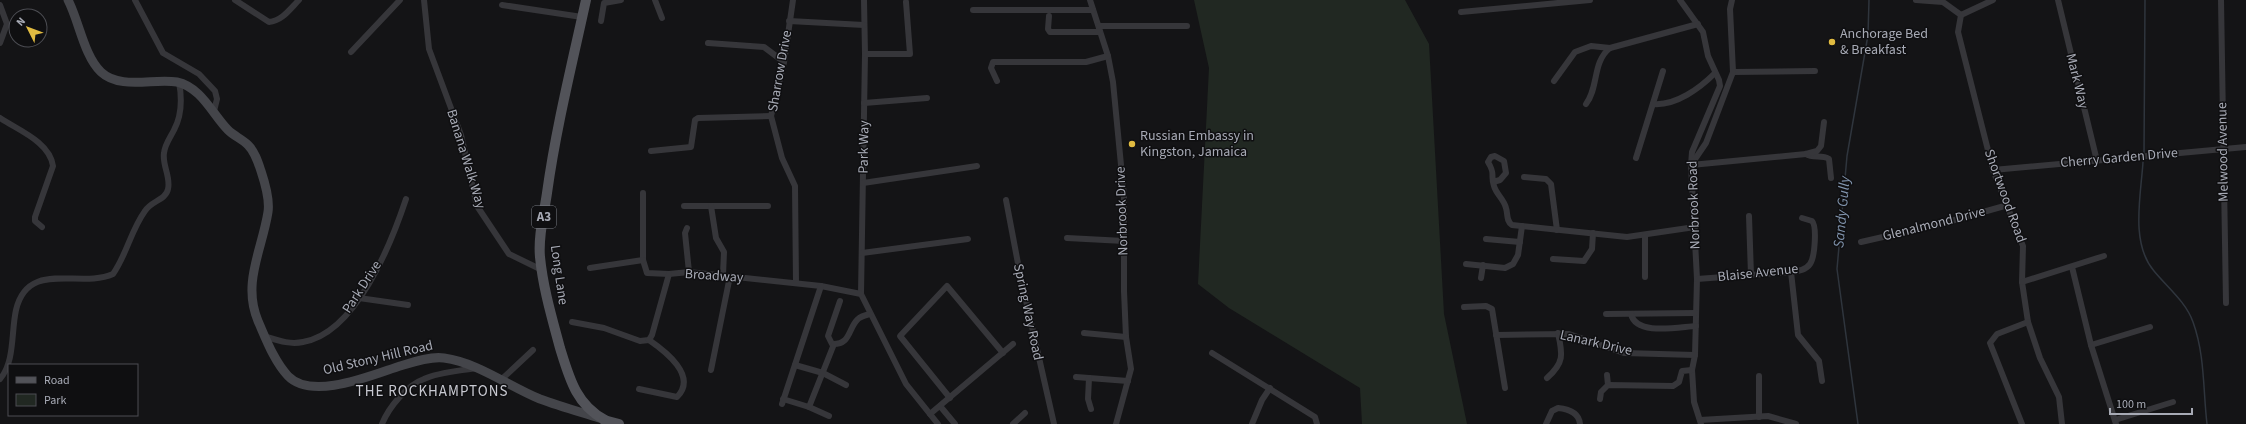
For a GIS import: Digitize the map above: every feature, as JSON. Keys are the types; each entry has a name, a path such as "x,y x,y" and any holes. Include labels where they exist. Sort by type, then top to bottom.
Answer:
{"main road":[{"name":"Long Lane","path":"586,0 559,116 540,240 545,294 573,388 583,404 594,414 605,420"},
{"name":"A3","path":"605,420 619,424"}],"street":[{"path":"0,379 10,357 18,303 24,290 38,283 61,277 98,278 113,274 143,212 152,202 164,197 168,189 164,152 177,124 181,105 179,82 114,80 101,72 91,58 68,0"},
{"path":"135,0 163,53 199,74 215,91 217,99 214,112"},
{"path":"235,0 264,20 275,22 300,0"},
{"path":"352,52 400,0"},
{"name":"Banana Walk Way","path":"424,0 429,49 461,135 477,206 509,254 542,270"},
{"path":"601,21 604,3 621,0"},
{"path":"655,0 662,18"},
{"name":"Sharrow Drive","path":"793,0 784,62 771,116 782,158 795,186 796,283"},
{"name":"Park Way","path":"861,294 865,54 864,0"},
{"name":"Norbrook Drive","path":"1090,0 1108,56 1113,82 1123,189 1126,337 1131,357 1128,381 1116,424"},
{"path":"1461,12 1590,0"},
{"name":"Norbrook Road","path":"1680,0 1703,32 1708,56 1719,80 1719,92 1692,152 1691,166 1697,279 1695,355 1692,370 1694,402 1700,422"},
{"path":"1691,166 1706,143 1733,72 1730,9 1732,0"},
{"path":"1916,0 1943,1 1962,15 1993,0"},
{"name":"Mark Way","path":"2058,0 2097,161"},
{"name":"Melwood Avenue","path":"2221,0 2226,303"},
{"path":"865,54 910,54 906,2"},
{"path":"0,5 7,24 0,43"},
{"path":"502,5 582,17"},
{"path":"973,10 1093,10"},
{"name":"Shortwood Road","path":"1962,15 1958,32 1993,170 2024,246 2022,282 2028,322 2040,358 2059,398 2062,424"},
{"path":"1049,16 1048,29 1050,32 1187,26"},
{"path":"789,21 864,25"},
{"path":"1554,81 1575,52 1591,46 1610,48 1698,24"},
{"path":"708,43 764,47 784,62"},
{"path":"1586,104 1591,96 1599,62 1604,53 1610,48"},
{"path":"997,81 991,68 993,62 1086,62 1108,56"},
{"path":"1636,158 1663,71"},
{"path":"1733,72 1815,71"},
{"path":"1652,104 1666,103 1697,89 1716,73"},
{"name":"Old Stony Hill Road","path":"179,82 196,93 214,112 227,129 249,146 257,158 264,182 268,210 252,271 250,291 252,308 264,336 281,366 289,376 297,382 309,386 339,384 414,362 439,358 476,368 539,398 605,420"},
{"path":"864,103 926,98"},
{"path":"651,151 691,147 695,120 698,118 771,116"},
{"path":"0,118 42,146 52,160 53,166 35,217 35,221 42,227"},
{"path":"1806,154 1817,150 1821,146 1824,122"},
{"name":"Cherry Garden Drive","path":"1993,170 2246,147"},
{"path":"1691,166 1806,154 1822,156 1829,159 1831,178"},
{"path":"863,184 978,166"},
{"path":"1524,177 1546,179 1551,184 1557,230"},
{"path":"1493,182 1496,191 1506,206 1509,223 1522,226 1627,237 1695,227"},
{"path":"590,268 643,260 643,193"},
{"name":"Park Drive","path":"264,336 285,343 302,342 318,338 339,322 358,298 393,236 406,199"},
{"name":"Spring Way Road","path":"1006,200 1022,282 1054,424"},
{"name":"Glenalmond Drive","path":"1861,242 1944,223 2008,205"},
{"path":"684,206 768,206"},
{"path":"711,206 716,238 724,252 723,275"},
{"path":"1749,216 1751,275"},
{"name":"Blaise Avenue","path":"1697,279 1790,272 1805,268 1812,259 1816,228 1812,221 1802,218"},
{"path":"1466,264 1505,268 1513,264 1518,255 1522,226"},
{"path":"687,228 685,233 689,272"},
{"path":"1553,259 1584,261 1592,249 1593,233"},
{"path":"1645,235 1645,277"},
{"path":"1067,238 1124,242"},
{"path":"862,253 968,239"},
{"path":"1486,239 1520,242"},
{"path":"2022,282 2104,256"},
{"name":"Broadway","path":"643,260 648,273 669,274 689,272 723,275 821,286 861,294"},
{"path":"1481,278 1483,266"},
{"path":"2072,267 2091,345 2115,422 2173,402"},
{"path":"1790,272 1798,335 1819,361 1822,381"},
{"path":"649,340 652,335 669,274"},
{"path":"711,370 730,276"},
{"path":"821,286 783,402 809,407 828,416"},
{"path":"950,398 900,336 948,286 1003,352"},
{"path":"861,294 906,384 938,424"},
{"path":"358,298 408,305"},
{"path":"834,344 829,341 828,336 840,301"},
{"path":"1464,307 1486,306 1492,309 1505,388"},
{"path":"1606,314 1696,313"},
{"path":"809,407 834,344 848,338 857,320 870,314"},
{"path":"1631,314 1635,322 1645,328 1696,326"},
{"path":"572,322 604,328 640,341 649,340 676,361 683,379 682,392 677,397 668,397 639,389"},
{"path":"2022,424 1990,343 1997,334 2028,322"},
{"path":"2091,345 2150,327"},
{"path":"1084,333 1126,337"},
{"path":"1547,378 1560,363 1562,349 1558,333"},
{"name":"Lanark Drive","path":"1496,335 1569,334 1624,353 1695,355"},
{"path":"930,414 1013,344"},
{"path":"502,380 532,350"},
{"path":"1212,353 1315,417 1317,424"},
{"path":"795,365 823,374 846,385"},
{"path":"382,424 395,403 410,387 424,379 476,368"},
{"path":"1600,399 1601,392 1608,386 1674,386 1679,382 1682,371 1692,370"},
{"path":"1607,374 1608,386"},
{"path":"1759,376 1759,417"},
{"path":"1076,377 1128,381"},
{"path":"1089,378 1088,399 1091,409"},
{"path":"1252,424 1262,400 1270,388"},
{"path":"940,406 955,424"},
{"path":"1546,424 1552,411 1558,408 1574,413 1580,419 1580,424"},
{"path":"1012,424 1026,413"},
{"path":"1700,422 1768,416 1796,424"}],"green space":[{"path":"1194,0 1405,0 1429,44 1444,314 1467,424 1362,424 1360,388 1229,308 1198,284 1209,68"}],"waterway":[{"name":"Sandy Gully","path":"1858,424 1837,269 1847,156 1868,35 1869,0"},
{"path":"2144,154 2145,0"},
{"path":"2143,162 2139,204 2139,233 2142,247 2147,260 2154,271 2181,301 2193,322 2202,360 2207,424"}],"place":[{"name":"Anchorage Bed & Breakfast","path":"1832,42"},
{"name":"Russian Embassy in Kingston, Jamaica","path":"1132,144"}],"district":[{"name":"THE ROCKHAMPTONS","path":"432,391"}]}
